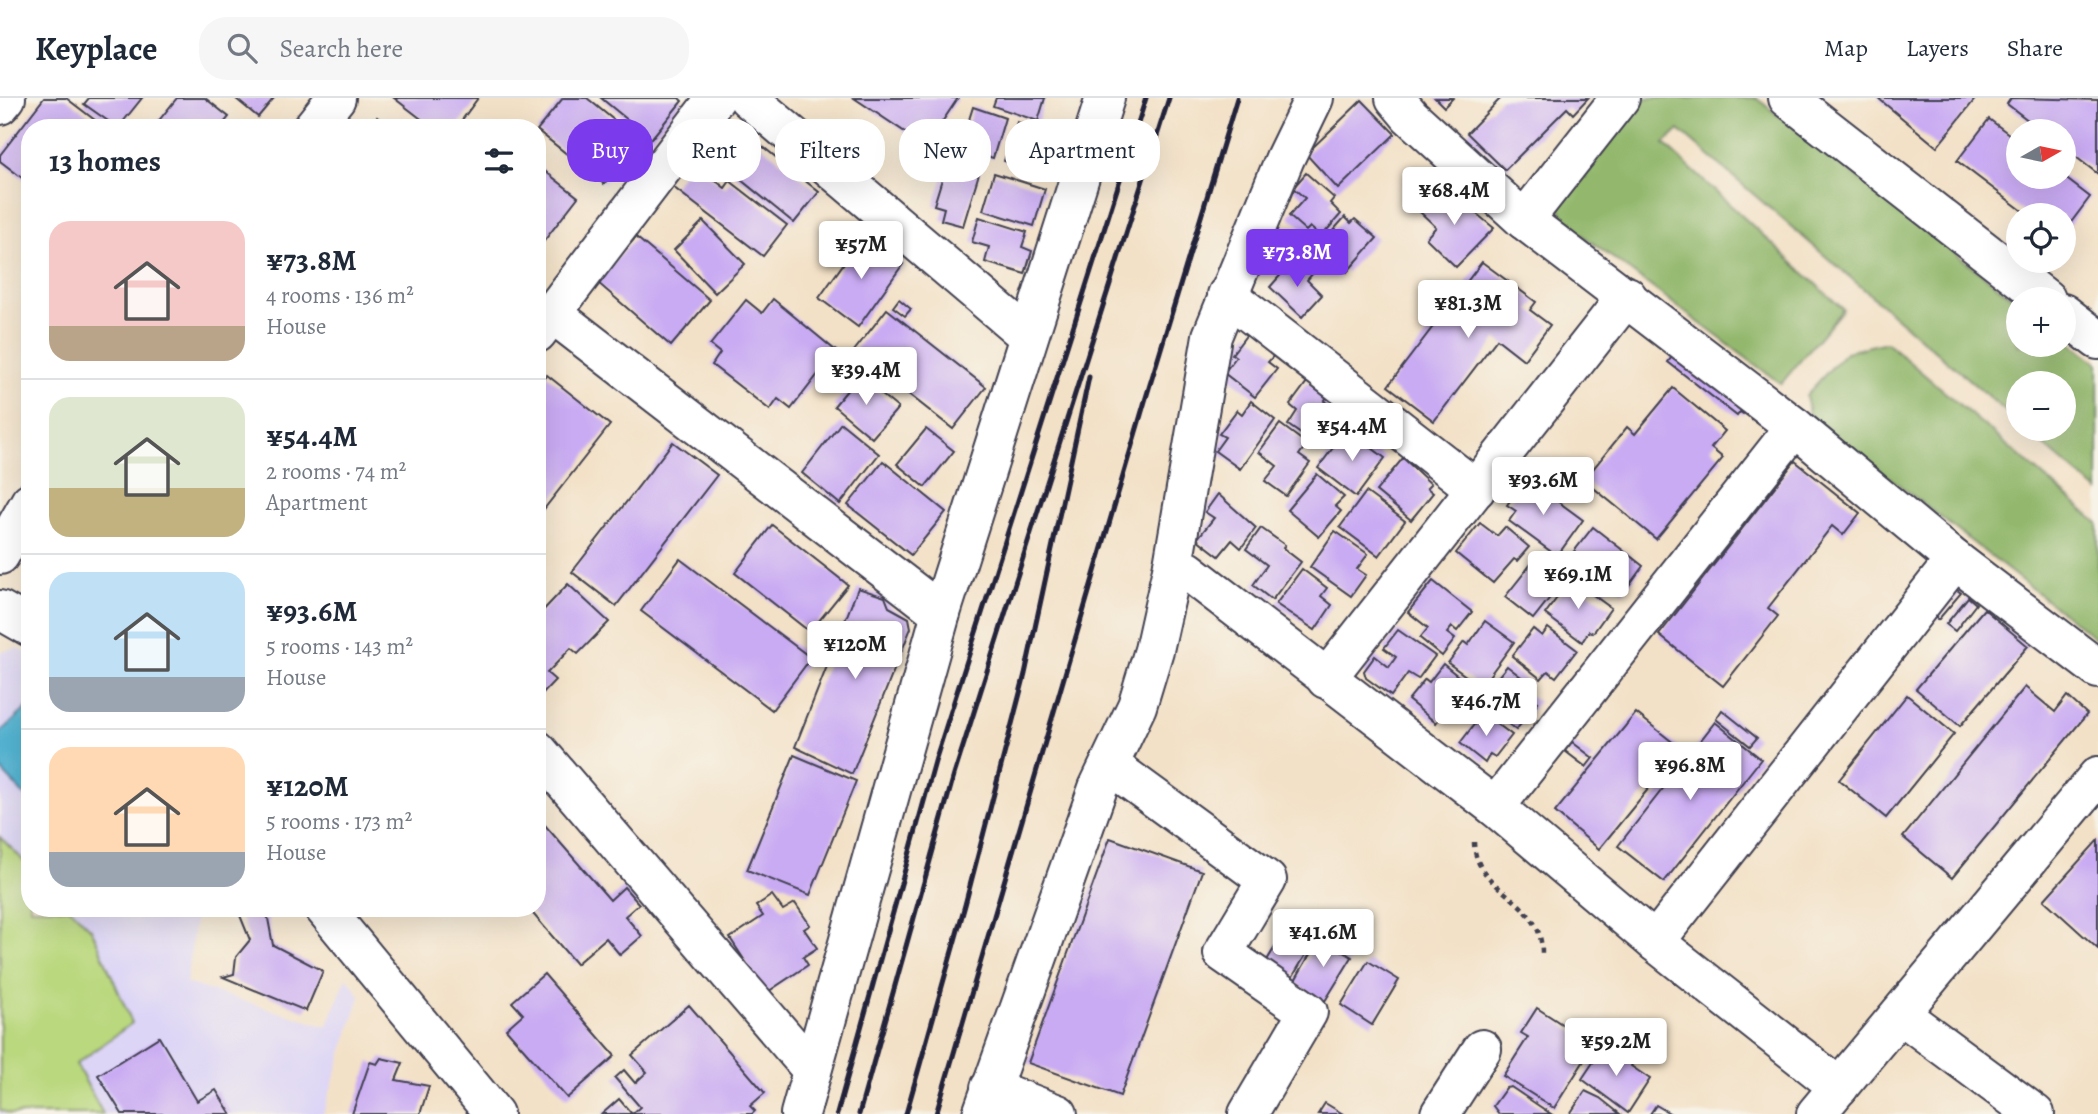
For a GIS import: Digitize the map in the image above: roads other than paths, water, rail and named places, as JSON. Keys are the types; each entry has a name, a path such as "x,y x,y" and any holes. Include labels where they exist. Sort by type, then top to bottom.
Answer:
{"street":[{"path":"0,105 6,98"},
{"path":"319,119 336,98"},
{"path":"546,322 716,98"},
{"path":"748,98 1027,335"},
{"path":"800,1114 941,613 1027,335 1105,98"},
{"path":"1058,1114 986,1101 1098,788 1138,706 1173,565 1212,336 1285,158 1314,98"},
{"path":"1395,98 1410,116 1524,220 1627,296 1795,427 1955,560 2098,669"},
{"path":"1524,220 1620,98"},
{"path":"1788,98 2031,287"},
{"path":"1227,295 1476,489"},
{"path":"1326,679 1627,296"},
{"path":"2076,323 2098,340"},
{"path":"546,324 941,613"},
{"path":"1495,807 1795,427"},
{"path":"0,555 21,518"},
{"path":"1655,942 1955,560"},
{"path":"1173,565 1188,571 1495,807 1655,942 1827,1100 2098,776"},
{"path":"0,610 21,621"},
{"path":"546,761 812,1070"},
{"path":"1111,766 1267,880 1223,953 1308,1012 1248,1114"},
{"path":"331,917 494,1114"},
{"path":"1900,1014 2035,1114"},
{"path":"1440,1114 1482,1049"}],"water":[{"path":"21,713 21,791 0,769 0,733"}],"railway":[{"path":"837,1114 936,758 1146,98"},
{"path":"859,1114 954,775 1169,98"},
{"path":"936,1114 1145,401 1237,98"},
{"path":"906,1114 965,905 1025,674 1089,377"}]}
